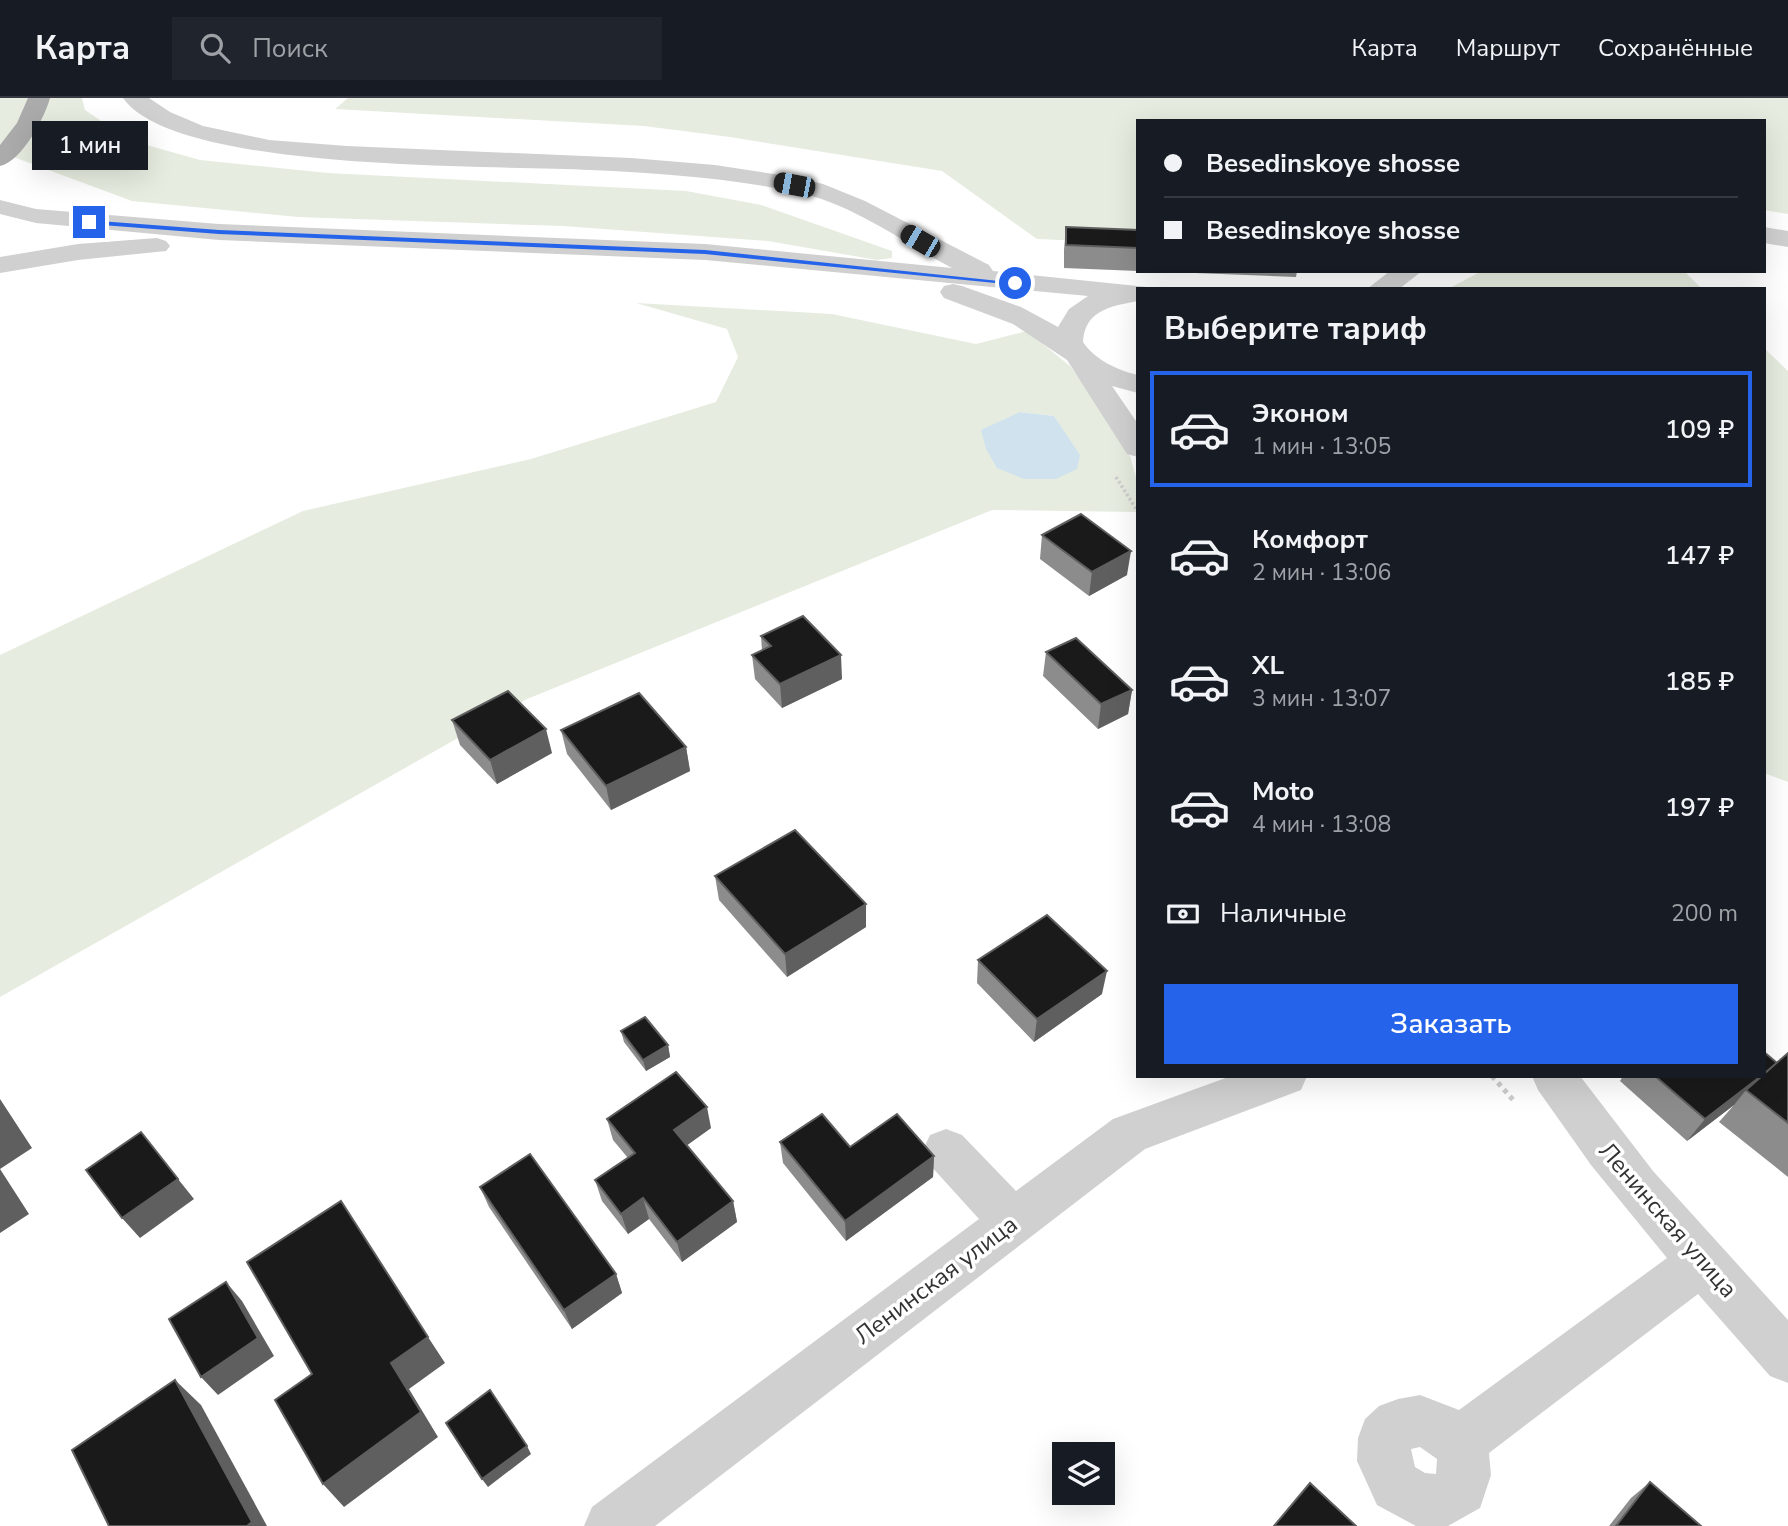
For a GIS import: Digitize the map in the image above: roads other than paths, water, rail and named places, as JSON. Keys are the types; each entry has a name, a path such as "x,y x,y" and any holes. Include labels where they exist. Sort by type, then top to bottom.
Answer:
{"main road":[{"path":"0,159 17,141 37,108 39,98"}],"street":[{"path":"134,98 167,121 212,137 295,149 641,167 756,178 813,189 878,217 941,253 989,275 1015,283"},
{"path":"0,206 36,216 89,222 219,232 705,252 1136,294"},
{"path":"1766,222 1788,225"},
{"path":"1766,235 1788,239"},
{"path":"0,265 118,248 397,240"},
{"path":"818,263 909,280 978,299 1035,324 1086,365 1104,374 1136,383"},
{"path":"1136,294 1100,301 1074,318 1068,330 1069,342 1075,354 1136,445"},
{"name":"Ленинская улица","path":"611,1526 1129,1134 1280,1078"},
{"name":"Ленинская улица","path":"1555,1078 1582,1118 1788,1358"},
{"path":"946,1150 1014,1222"},
{"path":"1459,1443 1702,1261"}],"water":[{"path":"1020,412 1054,416 1080,455 1077,469 1056,479 1024,479 997,468 986,449 981,430"}]}
